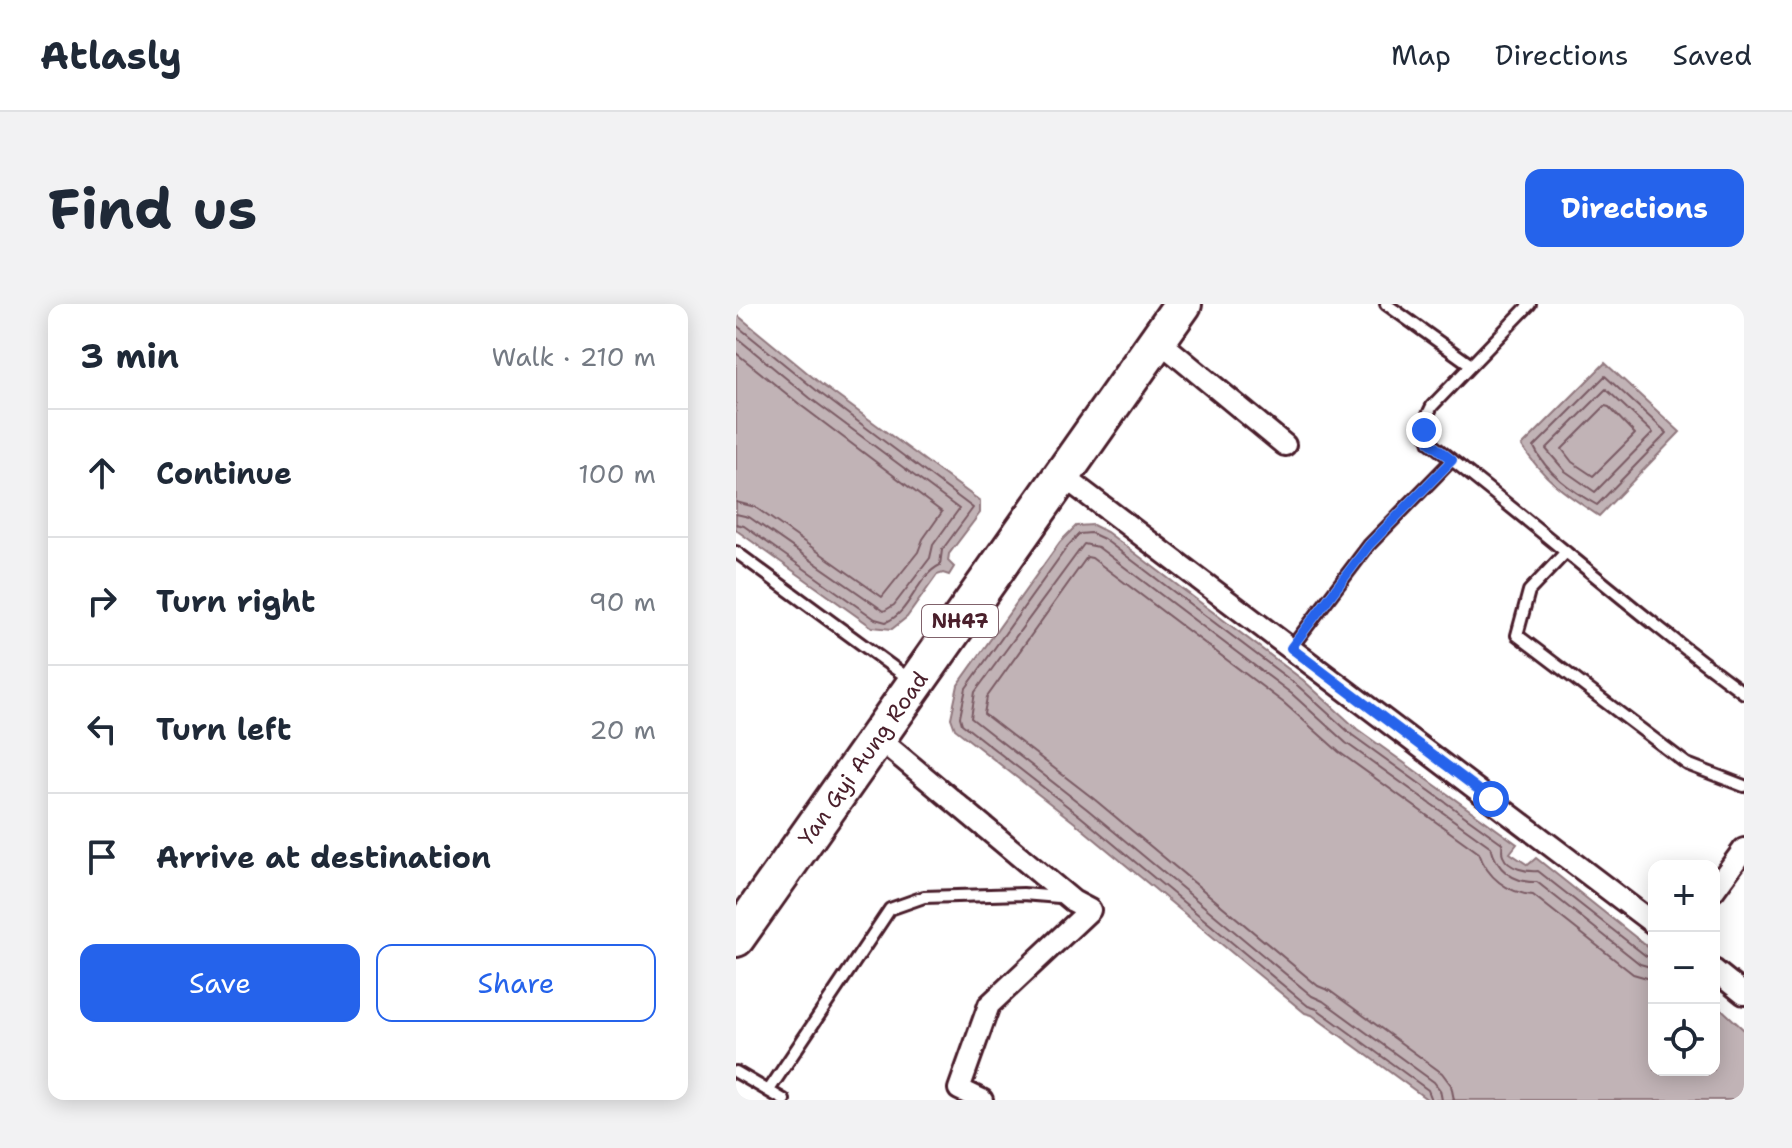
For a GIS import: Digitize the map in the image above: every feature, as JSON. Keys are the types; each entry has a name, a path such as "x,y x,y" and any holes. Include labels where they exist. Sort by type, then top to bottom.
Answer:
{"highway":[{"name":"Yan Gyi Aung Road","path":"736,938 1183,304"}],"street":[{"path":"1158,340 1285,445"},
{"path":"1063,476 1648,919"},
{"path":"878,738 1073,901 1090,910 989,1005 959,1089 982,1100"},
{"path":"1720,882 1744,849"},
{"path":"1720,975 1744,994"}],"lane":[{"path":"1386,304 1471,365"},
{"path":"1530,304 1432,406 1425,419 1424,430 1430,443 1744,693"},
{"path":"1291,648 1369,545 1452,460"},
{"path":"736,552 916,683"},
{"path":"1566,552 1529,591 1517,635 1687,764 1744,786"},
{"path":"769,1090 890,909 924,897 1052,894 1073,901"},
{"path":"736,1072 784,1100"}],"water":[{"path":"736,314 821,384 980,501 980,513 949,554 948,561 954,567 949,575 937,575 907,617 892,629 872,627 736,530"},
{"path":"1605,363 1680,432 1599,516 1547,477 1522,446"},
{"path":"1093,525 1107,532 1303,680 1357,729 1517,844 1510,853 1528,865 1536,858 1648,947 1648,1076 1720,1076 1720,1008 1744,1030 1744,1100 1428,1100 1312,1015 1305,1013 1075,823 955,729 951,718 958,685 1060,542 1076,526"}],"route":[{"path":"1424,430 1430,443 1452,460 1369,545 1291,648 1491,799"}]}
